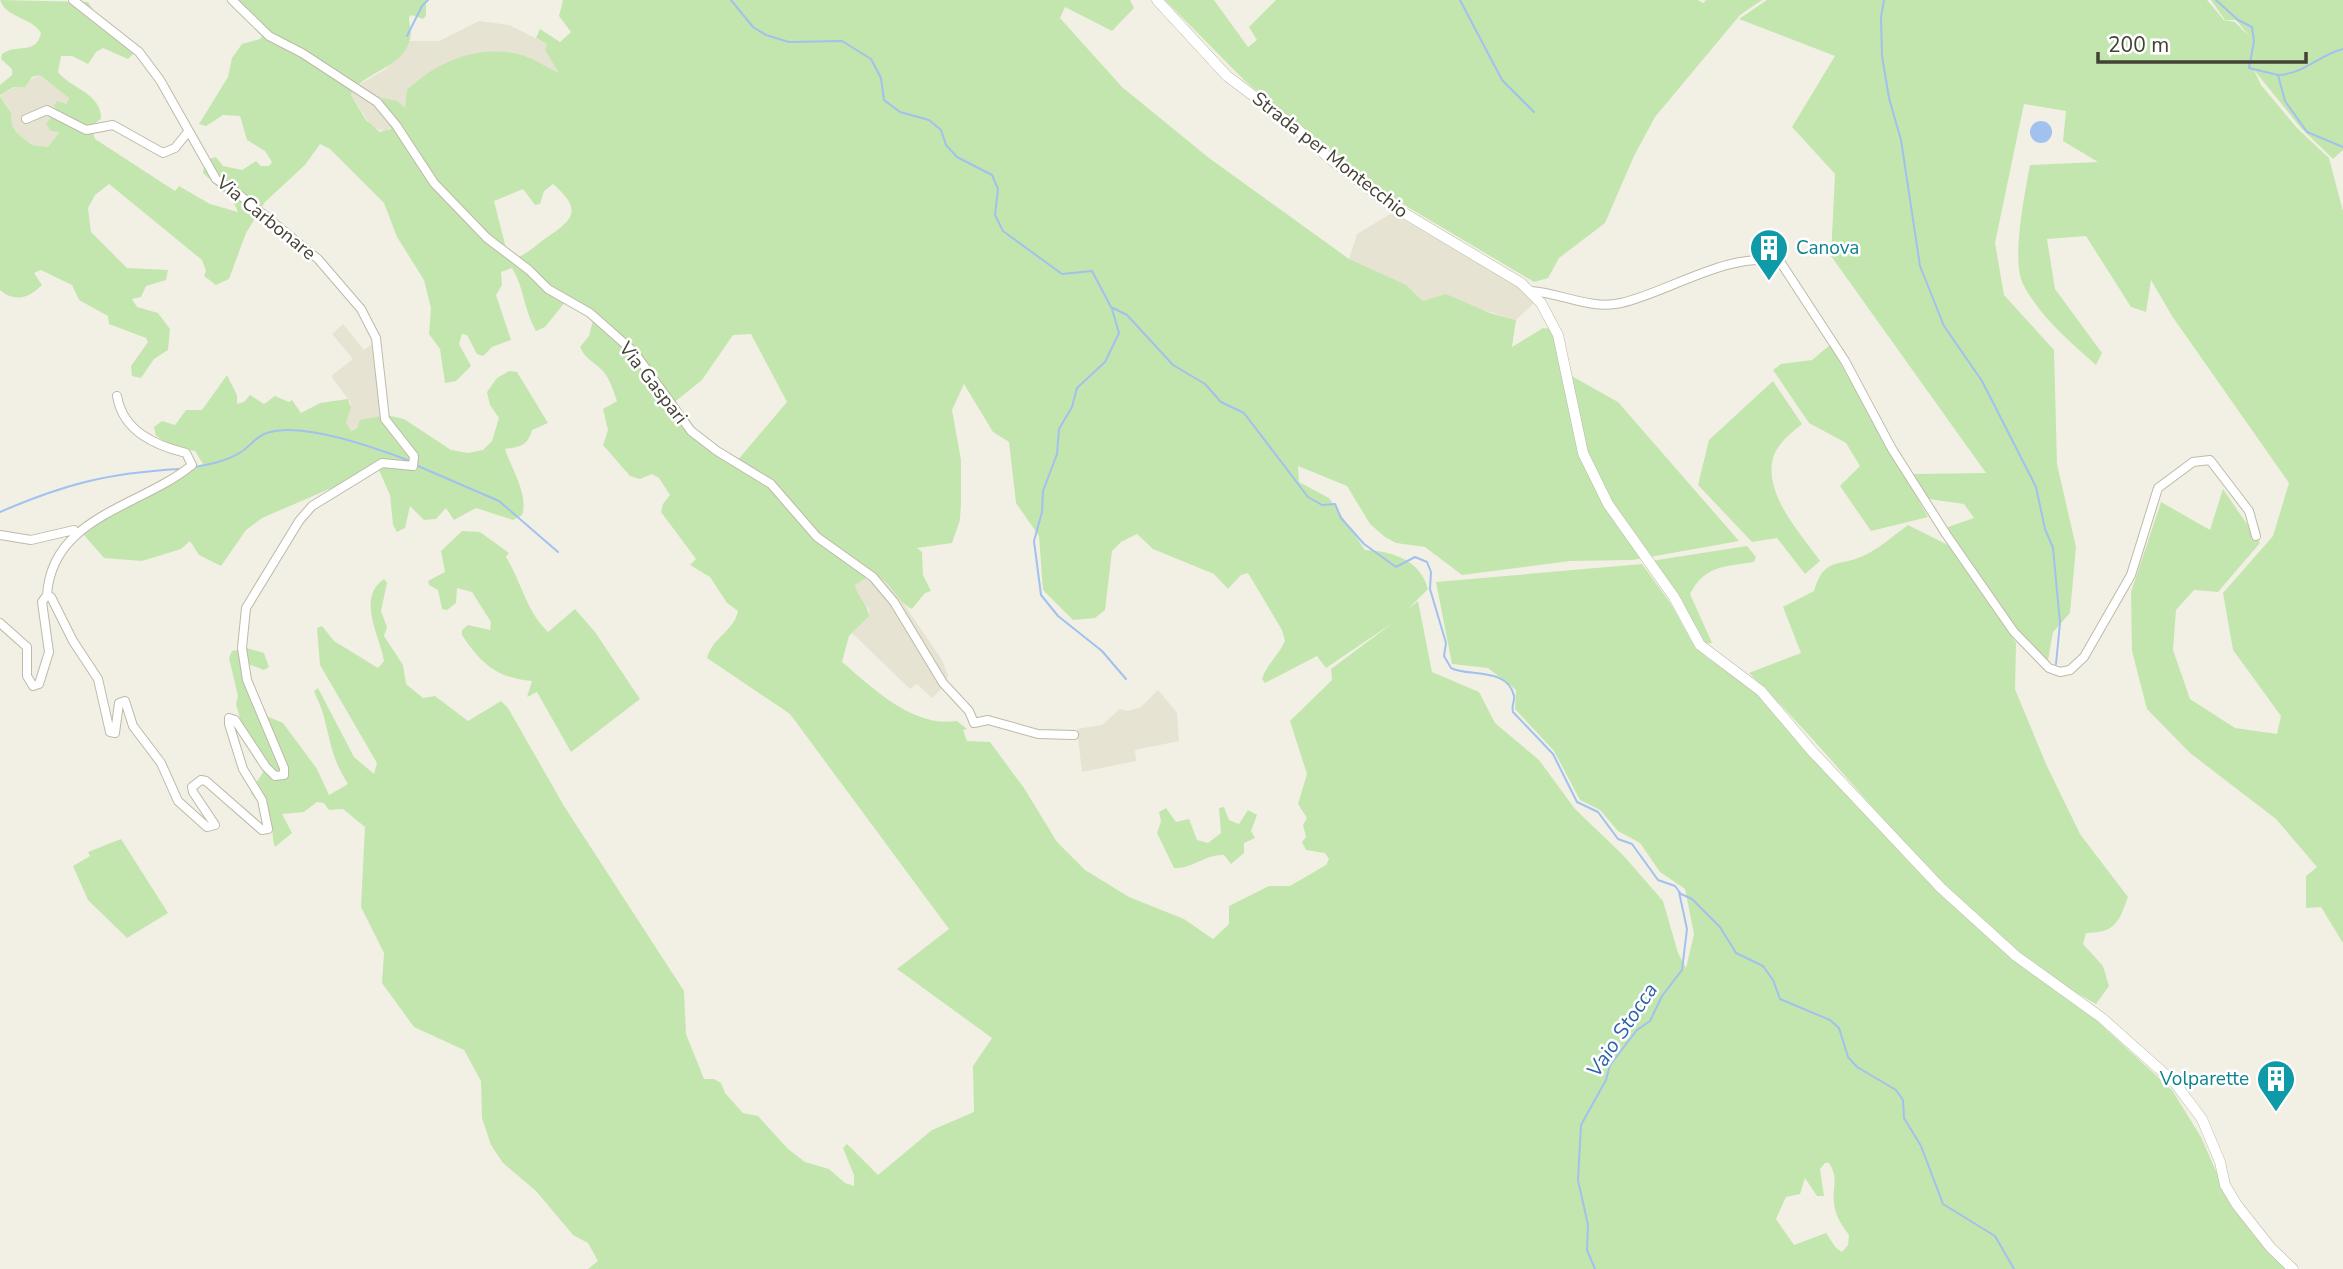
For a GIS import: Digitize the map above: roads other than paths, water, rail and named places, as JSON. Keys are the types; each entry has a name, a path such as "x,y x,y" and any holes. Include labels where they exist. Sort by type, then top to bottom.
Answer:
{"street":[{"name":"Via Carbonare","path":"47,595 51,597 73,640 98,679 110,732 115,733 119,703 125,701 138,735 161,763 178,802 207,827 215,825 193,793 192,787 201,780 262,830 268,829 262,800 243,769 229,724 229,718 235,720 266,767 275,776 284,775 247,680 242,648 246,608 299,521 312,506 382,463 412,466 414,457 385,419 376,338 361,309 318,259 236,191 216,179 187,133 160,80 139,52 73,0"},
{"name":"Via Gaspari","path":"232,0 269,36 302,53 377,102 404,136 433,183 487,238 529,270 548,289 590,313 634,352 691,430 717,451 771,484 817,537 873,577 894,602 943,682 969,711 974,723 988,720 1038,733 1074,735"},
{"name":"Strada per Montecchio","path":"1157,0 1227,76 1294,127 1329,159 1389,204 1531,291 1558,335 1583,453 1608,504 1674,597 1700,645 1761,691 1811,750 1950,896 2016,956 2102,1018 2175,1083 2202,1119 2220,1162 2225,1185 2237,1205 2271,1248 2293,1269"},
{"path":"26,119 47,110 86,130 113,125 163,153 175,148 187,133"},
{"path":"1531,291 1551,293 1583,303 1620,303 1742,262 1771,260 1781,263 1845,361 1892,449 1946,534 2014,632 2049,668 2060,672 2070,670 2084,657 2131,575 2158,488 2172,475 2193,462 2210,460 2249,511 2256,536"},
{"path":"0,623 27,647 27,676 33,686 39,684 49,652 42,602 47,595 48,572 57,554 75,535 192,465 186,453 150,440 130,427 119,408 117,396"},
{"path":"0,536 32,540 74,530 75,535"}],"water":[{"path":"2037,121 2045,121 2052,128 2052,136 2045,143 2037,143 2030,136 2030,128"}],"waterway":[{"path":"407,36 422,6 428,0"},
{"path":"731,0 753,27 766,35 789,42 842,41 871,59 881,78 884,100 900,112 929,120 941,130 946,145 957,157 992,175 998,189 995,215 1003,231 1062,274 1092,271 1111,307 1127,315 1173,365 1205,384 1221,402 1244,413 1308,497 1322,505 1335,504 1341,518 1364,544 1396,567 1415,557 1427,562 1431,572 1430,589 1446,643 1444,656 1451,668 1487,674 1504,681 1514,696 1513,712 1553,754 1577,802 1598,812 1618,839 1632,844 1658,880 1675,886 1681,894 1692,899 1720,927 1736,953 1763,966 1773,980 1780,999 1830,1020 1839,1028 1848,1057 1857,1067 1896,1090 1903,1100 1904,1118 1921,1146 1943,1204 1995,1236 2014,1269"},
{"path":"1460,0 1502,80 1534,112"},
{"path":"1884,0 1881,17 1882,56 1889,98 1901,140 1920,266 1944,326 1982,381 2036,487 2045,529 2053,548 2060,623 2056,664"},
{"path":"2216,0 2238,20 2252,27 2254,41 2249,68 2278,75 2285,101 2307,132 2343,147"},
{"path":"2278,75 2304,68 2343,49"},
{"path":"1112,309 1119,333 1105,362 1077,388 1072,407 1059,429 1057,454 1043,491 1042,512 1034,541 1041,595 1058,616 1102,651 1126,679"},
{"path":"195,467 230,458 245,450 263,434 282,430 319,433 410,461"},
{"path":"418,466 499,501 558,552"},
{"path":"0,512 87,481 130,473 179,469"},
{"name":"Vaio Stocca","path":"1595,1269 1587,1250 1588,1225 1578,1180 1581,1125 1606,1080 1610,1065 1637,1030 1650,1021 1662,996 1682,970 1687,929 1679,892"}],"place":[{"name":"Canova","path":"1769,282"},
{"name":"Volparette","path":"2276,1113"}]}
